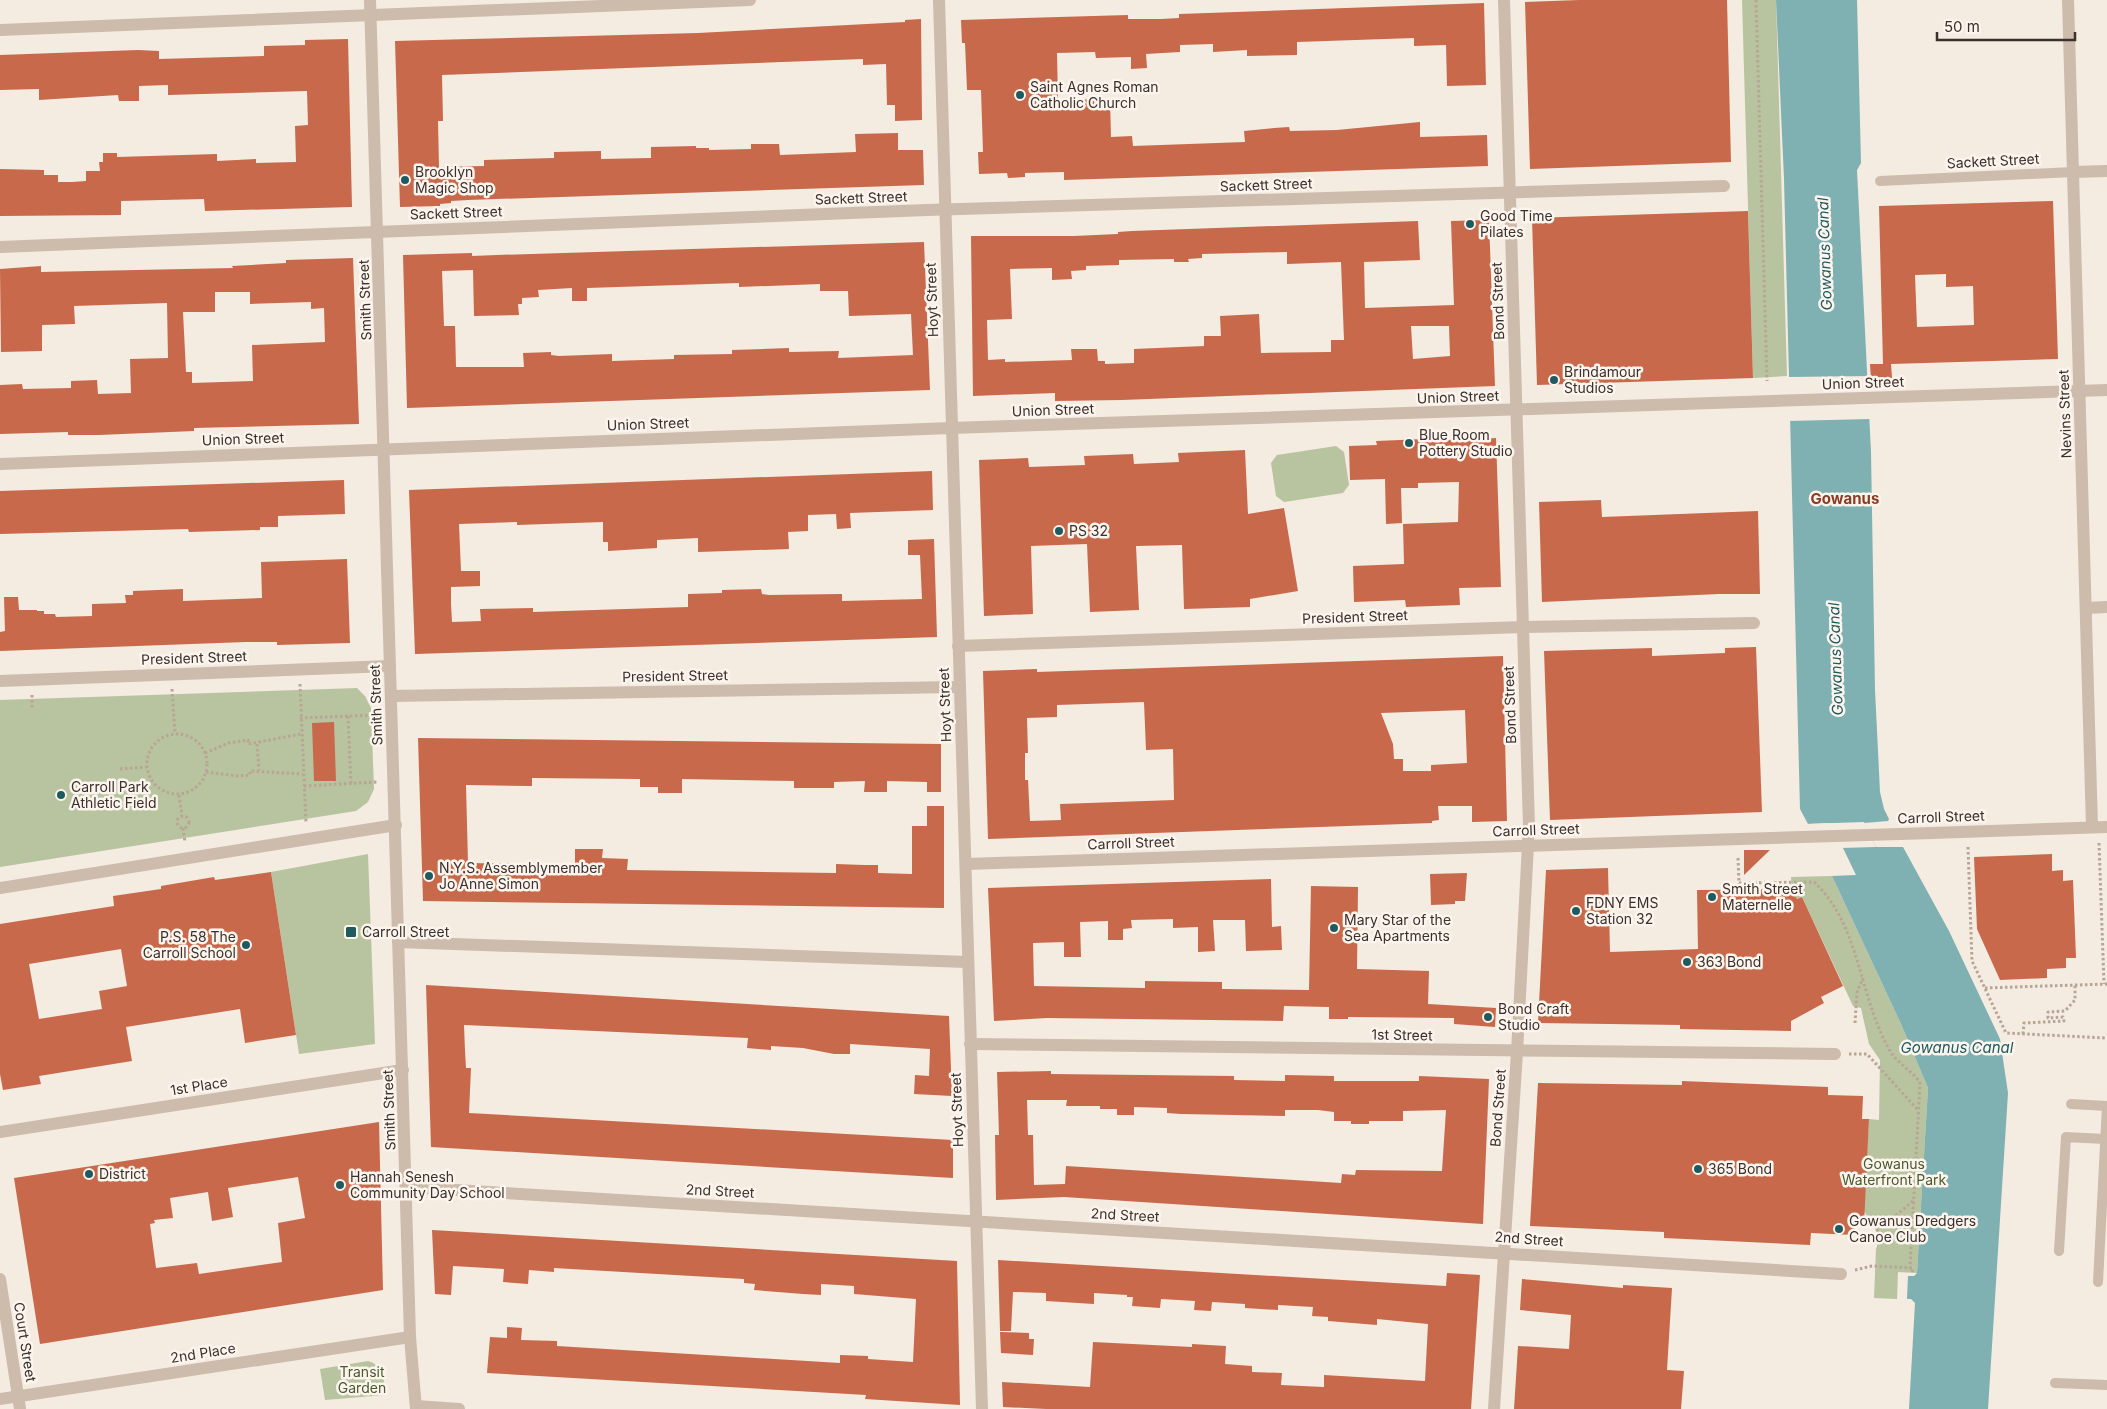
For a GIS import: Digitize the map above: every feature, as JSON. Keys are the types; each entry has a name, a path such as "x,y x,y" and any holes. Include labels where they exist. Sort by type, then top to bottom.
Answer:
{"street":[{"name":"Smith Street","path":"370,0 410,1337 416,1408"},
{"path":"0,30 750,0"},
{"name":"Hoyt Street","path":"939,0 982,1409"},
{"name":"Bond Street","path":"1494,1409 1517,1052 1527,846 1523,627 1504,0"},
{"name":"Nevins Street","path":"2068,0 2092,827"},
{"name":"Sackett Street","path":"2073,172 2107,171"},
{"name":"Sackett Street","path":"0,247 945,210 1724,186"},
{"name":"Union Street","path":"0,464 951,428 1516,411 2107,390"},
{"path":"2086,608 2107,607"},
{"name":"President Street","path":"958,646 1523,627 1754,623"},
{"name":"President Street","path":"0,681 390,666"},
{"name":"President Street","path":"391,696 959,687"},
{"path":"0,888 396,825"},
{"name":"Carroll Street","path":"966,864 2107,827"},
{"path":"398,942 967,962"},
{"name":"1st Street","path":"970,1044 1517,1052 1835,1054"},
{"name":"1st Place","path":"0,1132 403,1070"},
{"name":"2nd Street","path":"406,1187 1503,1252 1841,1274"},
{"name":"Court Street","path":"0,1279 19,1403"},
{"name":"2nd Place","path":"0,1399 19,1403 410,1337"},
{"path":"416,1408 459,1409"}],"lane":[{"name":"Sackett Street","path":"1880,181 2073,172"},
{"path":"2071,1104 2107,1106 2098,1282"},
{"path":"2059,1251 2066,1137 2105,1138"},
{"path":"2055,1383 2107,1385"}],"path":[{"path":"1756,0 1767,381"},
{"path":"300,684 306,823"},
{"path":"172,689 174,734"},
{"path":"32,695 32,708"},
{"path":"300,718 376,715"},
{"path":"348,716 351,784"},
{"path":"174,734 193,739 205,753 206,772 196,788 179,795 169,794 153,784 146,767 151,748 157,741 174,734"},
{"path":"205,753 236,741 248,740 248,744 257,744 301,734"},
{"path":"257,744 259,770"},
{"path":"120,769 146,767"},
{"path":"206,772 238,776 250,775 250,771 259,770 303,774"},
{"path":"304,786 377,782"},
{"path":"179,795 182,815"},
{"path":"182,815 178,817 177,823 183,828 185,842"},
{"path":"182,815 188,818 189,821 188,825 183,828"},
{"path":"1985,988 2105,984 2099,843"},
{"path":"1968,847 1972,961 2006,1033 2107,1038"},
{"path":"1738,858 1739,883 1814,882 1825,892 1836,908 1889,1051 1920,1083 1910,1268 1913,1268 1912,1274"},
{"path":"1855,1023 1857,992 1862,978"},
{"path":"2024,1034 2024,1023 2064,1021 2063,1017 2048,1018 2048,1012 2065,1011 2075,1000 2075,985"},
{"path":"1867,1054 1918,1110"},
{"path":"1865,1241 1913,1200"},
{"path":"1872,1266 1910,1268"}],"green space":[{"path":"1742,0 1776,0 1787,376 1753,378"},
{"path":"1336,446 1344,452 1349,485 1343,493 1284,502 1276,496 1271,463 1277,455"},
{"path":"357,688 365,696 371,708 374,789 368,802 356,811 0,867 0,700"},
{"path":"368,854 375,1044 299,1054 271,872"},
{"name":"Gowanus Waterfront Park","path":"1832,876 1901,1024 1928,1088 1917,1273 1898,1272 1897,1299 1874,1298 1876,1249 1880,1237 1864,1211 1869,1119 1879,1120 1880,1060 1869,1044 1861,1008 1853,1006 1802,897 1797,899 1792,889 1791,877"},
{"name":"Transit Garden","path":"368,1361 374,1363 381,1370 384,1379 385,1395 325,1400 320,1369"}],"water":[{"name":"Gowanus Canal","path":"1776,0 1857,0 1861,163 1857,170 1871,452 1875,690 1880,792 1884,809 1889,819 1888,821 1864,823 1876,847 1903,847 1949,931 2000,1039 2008,1093 1988,1409 1909,1409 1915,1303 1911,1299 1907,1299 1908,1276 1914,1276 1917,1273 1928,1088 1901,1024 1832,876 1856,875 1831,823 1808,824 1800,809 1784,179"}],"pier":[{"path":"1870,376 1871,419 1788,421 1787,377"},
{"path":"1864,822 1876,847 1840,848 1830,825 1805,824"}],"building":[{"path":"1727,0 1731,162 1530,169 1525,2"},
{"path":"1484,3 1486,85 1447,86 1446,45 1414,46 1414,38 1297,42 1297,55 1247,56 1247,50 1213,52 1213,44 1180,45 1180,52 1146,54 1147,68 1131,69 1131,57 1096,58 1095,52 1057,53 1058,100 1110,99 1111,137 1132,136 1133,146 1245,142 1244,131 1274,128 1289,127 1290,131 1337,130 1420,122 1420,137 1487,135 1488,166 1064,180 1064,172 1025,173 1025,177 1008,178 1007,173 979,174 978,152 983,152 981,90 967,90 965,43 962,43 961,20 1128,15 1128,19 1161,19 1179,18 1179,14"},
{"path":"921,19 922,120 895,121 895,105 887,105 886,64 863,65 863,59 442,75 443,121 438,121 439,167 484,166 484,160 554,158 554,152 601,151 601,159 651,158 651,147 696,146 696,148 709,148 709,150 751,149 751,144 779,144 780,155 856,152 855,134 898,133 898,150 923,150 924,185 468,200 451,201 451,203 440,204 440,206 400,207 395,41 698,33 905,22 905,20"},
{"path":"348,39 352,207 205,211 204,199 121,201 121,215 0,216 0,169 44,170 44,175 58,175 58,182 72,182 86,181 86,171 100,171 99,162 103,162 103,153 117,153 117,157 217,154 217,161 256,159 256,163 296,162 295,126 308,125 307,91 168,95 168,85 139,86 139,101 119,101 118,95 39,100 39,89 0,90 0,55 138,50 159,51 159,59 264,56 264,46 305,45 305,40"},
{"path":"2053,201 2058,359 1891,364 1892,378 1871,379 1870,364 1883,364 1879,206","holes":["1946,274 1946,287 1973,286 1974,325 1917,327 1915,275"]},
{"path":"1748,211 1753,378 1537,385 1532,218"},
{"path":"1489,220 1495,386 1122,400 1055,401 1055,393 973,396 971,236 1074,236 1118,234 1118,232 1132,231 1418,221 1420,260 1364,262 1365,308 1454,305 1451,221","holes":["1287,252 1287,264 1341,262 1344,340 1331,340 1331,352 1261,353 1259,314 1220,316 1221,336 1204,336 1204,346 1134,349 1134,363 1105,364 1105,361 1098,361 1097,349 1071,349 1072,360 1005,362 1005,359 988,360 987,320 1012,319 1010,269 1052,268 1052,280 1072,279 1071,271 1086,270 1086,266 1119,265 1119,260 1174,259 1174,262 1189,262 1188,259 1202,258 1202,254","1411,326 1449,326 1450,356 1413,359"]},
{"path":"924,242 930,390 407,408 403,255 472,253 472,256","holes":["473,270 474,316 519,315 518,304 522,304 522,298 539,297 538,290 572,288 572,301 587,301 587,288 739,283 739,287 820,284 820,291 848,291 849,316 911,314 913,355 838,358 839,351 789,352 789,348 732,350 732,354 674,355 674,359 612,361 612,354 559,356 551,355 551,352 523,353 524,367 456,367 455,326 444,326 442,271"]},
{"path":"353,258 359,424 194,428 194,431 99,435 68,435 68,432 0,434 0,385 22,384 23,389 71,388 71,381 97,380 98,394 131,393 130,359 168,358 167,303 74,306 75,324 42,325 42,351 1,352 0,269 41,266 41,272 233,268 232,266 286,263 286,260","holes":["215,292 250,292 250,304 311,302 311,309 324,308 325,342 252,345 253,381 192,383 192,372 186,372 183,312 215,312"]},
{"path":"1448,438 1448,440 1496,438 1501,587 1459,588 1460,605 1406,607 1405,600 1354,602 1353,566 1404,564 1403,524 1458,522 1459,482 1418,483 1418,488 1401,488 1402,523 1386,524 1385,479 1350,480 1349,446 1377,445 1376,441"},
{"name":"PS 32","path":"1245,450 1248,514 1284,508 1298,591 1250,599 1250,607 1184,609 1182,545 1136,546 1139,610 1090,612 1087,544 1031,546 1033,614 984,616 979,460 1028,458 1029,467 1085,465 1084,456 1133,454 1134,464 1179,462 1178,453"},
{"path":"932,471 933,510 850,513 851,528 837,529 836,514 808,515 808,531 788,532 789,549 698,552 698,538 657,540 657,548 608,551 608,542 603,542 603,522 517,525 517,522 459,524 461,571 480,571 480,586 451,587 451,604 452,622 481,621 480,609 533,608 533,612 688,607 688,594 722,593 722,590 761,589 762,594 769,595 842,594 842,601 922,599 920,555 908,555 908,540 934,539 937,637 415,654 409,490"},
{"path":"344,480 345,514 278,516 278,527 260,527 260,530 189,532 188,529 0,534 0,491"},
{"path":"1601,500 1602,517 1758,511 1760,594 1719,594 1542,602 1539,502"},
{"path":"347,559 350,643 277,645 277,642 246,642 0,651 0,632 5,631 4,597 18,597 19,610 44,611 44,614 55,614 56,617 92,616 92,604 126,603 125,595 133,595 133,591 183,589 183,601 262,598 261,562"},
{"path":"1756,647 1762,812 1550,820 1544,651 1652,648 1652,656 1725,653 1725,648"},
{"path":"1503,656 1507,821 1472,822 1472,806 1438,806 1439,820 1432,821 1432,823 988,839 983,671 1037,669 1037,672","holes":["1144,702 1146,750 1173,749 1174,800 1060,804 1061,820 1030,821 1028,780 1025,780 1025,753 1028,753 1027,718 1057,717 1057,705","1465,710 1467,763 1431,765 1431,771 1403,771 1403,759 1394,759 1393,744 1381,713"]},
{"path":"334,722 336,781 314,781 312,723"},
{"path":"418,738 941,744 941,792 927,792 927,782 887,781 887,792 864,792 865,781 834,782 834,788 794,788 794,781 682,779 682,793 658,793 658,787 640,787 640,779 532,778 532,786 466,785 468,863 575,865 575,849 603,849 602,858 628,859 627,870 836,873 836,864 878,865 878,873 912,874 912,826 927,826 927,806 944,806 944,908 423,901"},
{"path":"1744,850 1770,850 1744,875"},
{"path":"2052,854 2052,871 2063,870 2063,881 2073,880 2076,958 2066,958 2066,968 2047,969 2047,978 2000,980 1977,929 1974,857"},
{"name":"363 Bond","path":"1608,868 1610,952 1698,949 1697,890 1792,889 1797,899 1802,897 1843,986 1821,997 1824,1003 1791,1021 1791,1031 1680,1029 1680,1025 1538,1023 1546,870"},
{"path":"271,872 296,1035 245,1043 240,1009 126,1027 132,1061 39,1076 41,1084 3,1090 0,1074 0,924 114,906 113,896 161,889 161,886 214,877 215,880","holes":["121,949 127,986 99,991 102,1009 39,1019 29,964"]},
{"path":"1467,873 1465,901 1455,901 1455,904 1431,905 1430,874"},
{"path":"1271,879 1272,927 1281,926 1282,950 1246,951 1245,920 1213,920 1215,951 1198,952 1198,927 1173,928 1173,919 1131,920 1132,928 1123,929 1123,940 1108,940 1108,921 1080,922 1081,957 1064,957 1064,942 1033,943 1034,986 1145,988 1145,981 1222,982 1222,989 1309,990 1311,886 1358,887 1357,969 1429,971 1428,1004 1496,1008 1495,1027 1454,1024 1454,1018 1348,1017 1348,1019 1329,1019 1329,1007 1284,1006 1283,1021 1047,1018 994,1021 988,888"},
{"path":"426,985 949,1016 952,1096 914,1094 915,1075 929,1076 930,1049 850,1044 850,1054 834,1054 803,1048 771,1046 771,1050 747,1048 748,1038 464,1025 466,1068 471,1068 469,1113 953,1140 953,1178 431,1147"},
{"path":"1051,1071 1051,1074 1234,1076 1234,1080 1285,1081 1285,1075 1334,1076 1334,1081 1419,1081 1419,1076 1489,1079 1483,1224 1064,1197 996,1200 995,1135 999,1135 997,1072","holes":["1027,1100 1067,1100 1066,1106 1100,1106 1100,1109 1117,1109 1117,1115 1134,1115 1134,1107 1167,1108 1167,1113 1181,1114 1285,1116 1285,1110 1318,1110 1334,1112 1334,1121 1351,1121 1351,1124 1369,1124 1369,1121 1403,1121 1403,1111 1446,1110 1442,1171 1356,1170 1355,1175 1342,1174 1341,1183 1066,1166 1065,1184 1034,1185 1033,1135 1028,1135"]},
{"name":"365 Bond","path":"1682,1081 1828,1087 1828,1095 1863,1096 1862,1119 1869,1119 1864,1225 1855,1224 1854,1235 1811,1233 1810,1245 1664,1238 1664,1232 1530,1226 1538,1083 1682,1085"},
{"path":"379,1122 383,1290 40,1344 14,1178","holes":["298,1177 305,1218 278,1223 282,1262 199,1274 197,1263 156,1268 150,1224 155,1223 154,1220 173,1218 170,1198 208,1192 212,1221 233,1217 228,1188"]},
{"path":"432,1230 957,1261 960,1405 865,1399 866,1395 487,1373 490,1337 507,1338 507,1327 522,1328 521,1340 557,1341 557,1346 840,1363 840,1355 868,1356 868,1359 913,1362 916,1299 854,1294 854,1286 821,1284 821,1295 803,1294 754,1290 755,1284 744,1283 744,1279 554,1268 554,1272 529,1270 528,1284 503,1282 504,1269 453,1266 451,1295 435,1294"},
{"path":"998,1260 1446,1286 1447,1273 1480,1275 1471,1409 1046,1409 1003,1407 1002,1382 1090,1387 1093,1342 1192,1347 1192,1344 1226,1346 1225,1364 1252,1366 1252,1372 1282,1373 1281,1385 1324,1387 1324,1375 1425,1381 1428,1324 1377,1319 1377,1325 1328,1321 1328,1317 1312,1316 1313,1307 1278,1305 1278,1310 1245,1308 1245,1304 1212,1302 1211,1311 1194,1310 1195,1301 1161,1299 1160,1308 1132,1306 1133,1297 1127,1297 1127,1295 1094,1293 1094,1304 1046,1301 1046,1293 1013,1292 1011,1331 1000,1331"},
{"path":"1522,1279 1623,1288 1623,1285 1672,1288 1667,1370 1684,1371 1681,1409 1514,1409 1518,1346 1569,1349 1571,1315 1520,1310"},
{"path":"1000,1332 1029,1333 1029,1339 1034,1339 1033,1355 1001,1353"}],"place":[{"name":"Saint Agnes Roman Catholic Church","path":"1020,95"},
{"name":"Brooklyn Magic Shop","path":"405,180"},
{"name":"Good Time Pilates","path":"1470,224"},
{"name":"Brindamour Studios","path":"1554,380"},
{"name":"Blue Room Pottery Studio","path":"1409,443"},
{"name":"PS 32","path":"1059,531"},
{"name":"Carroll Park Athletic Field","path":"61,795"},
{"name":"N.Y.S. Assemblymember Jo Anne Simon","path":"429,876"},
{"name":"Smith Street Maternelle","path":"1712,897"},
{"name":"FDNY EMS Station 32","path":"1576,911"},
{"name":"Mary Star of the Sea Apartments","path":"1334,928"},
{"name":"Carroll Street","path":"351,932"},
{"name":"P.S. 58 The Carroll School","path":"246,945"},
{"name":"363 Bond","path":"1687,962"},
{"name":"Bond Craft Studio","path":"1488,1017"},
{"name":"365 Bond","path":"1698,1169"},
{"name":"District","path":"89,1174"},
{"name":"Hannah Senesh Community Day School","path":"340,1185"},
{"name":"Gowanus Dredgers Canoe Club","path":"1839,1229"}],"district":[{"name":"Gowanus","path":"1845,499"}]}
